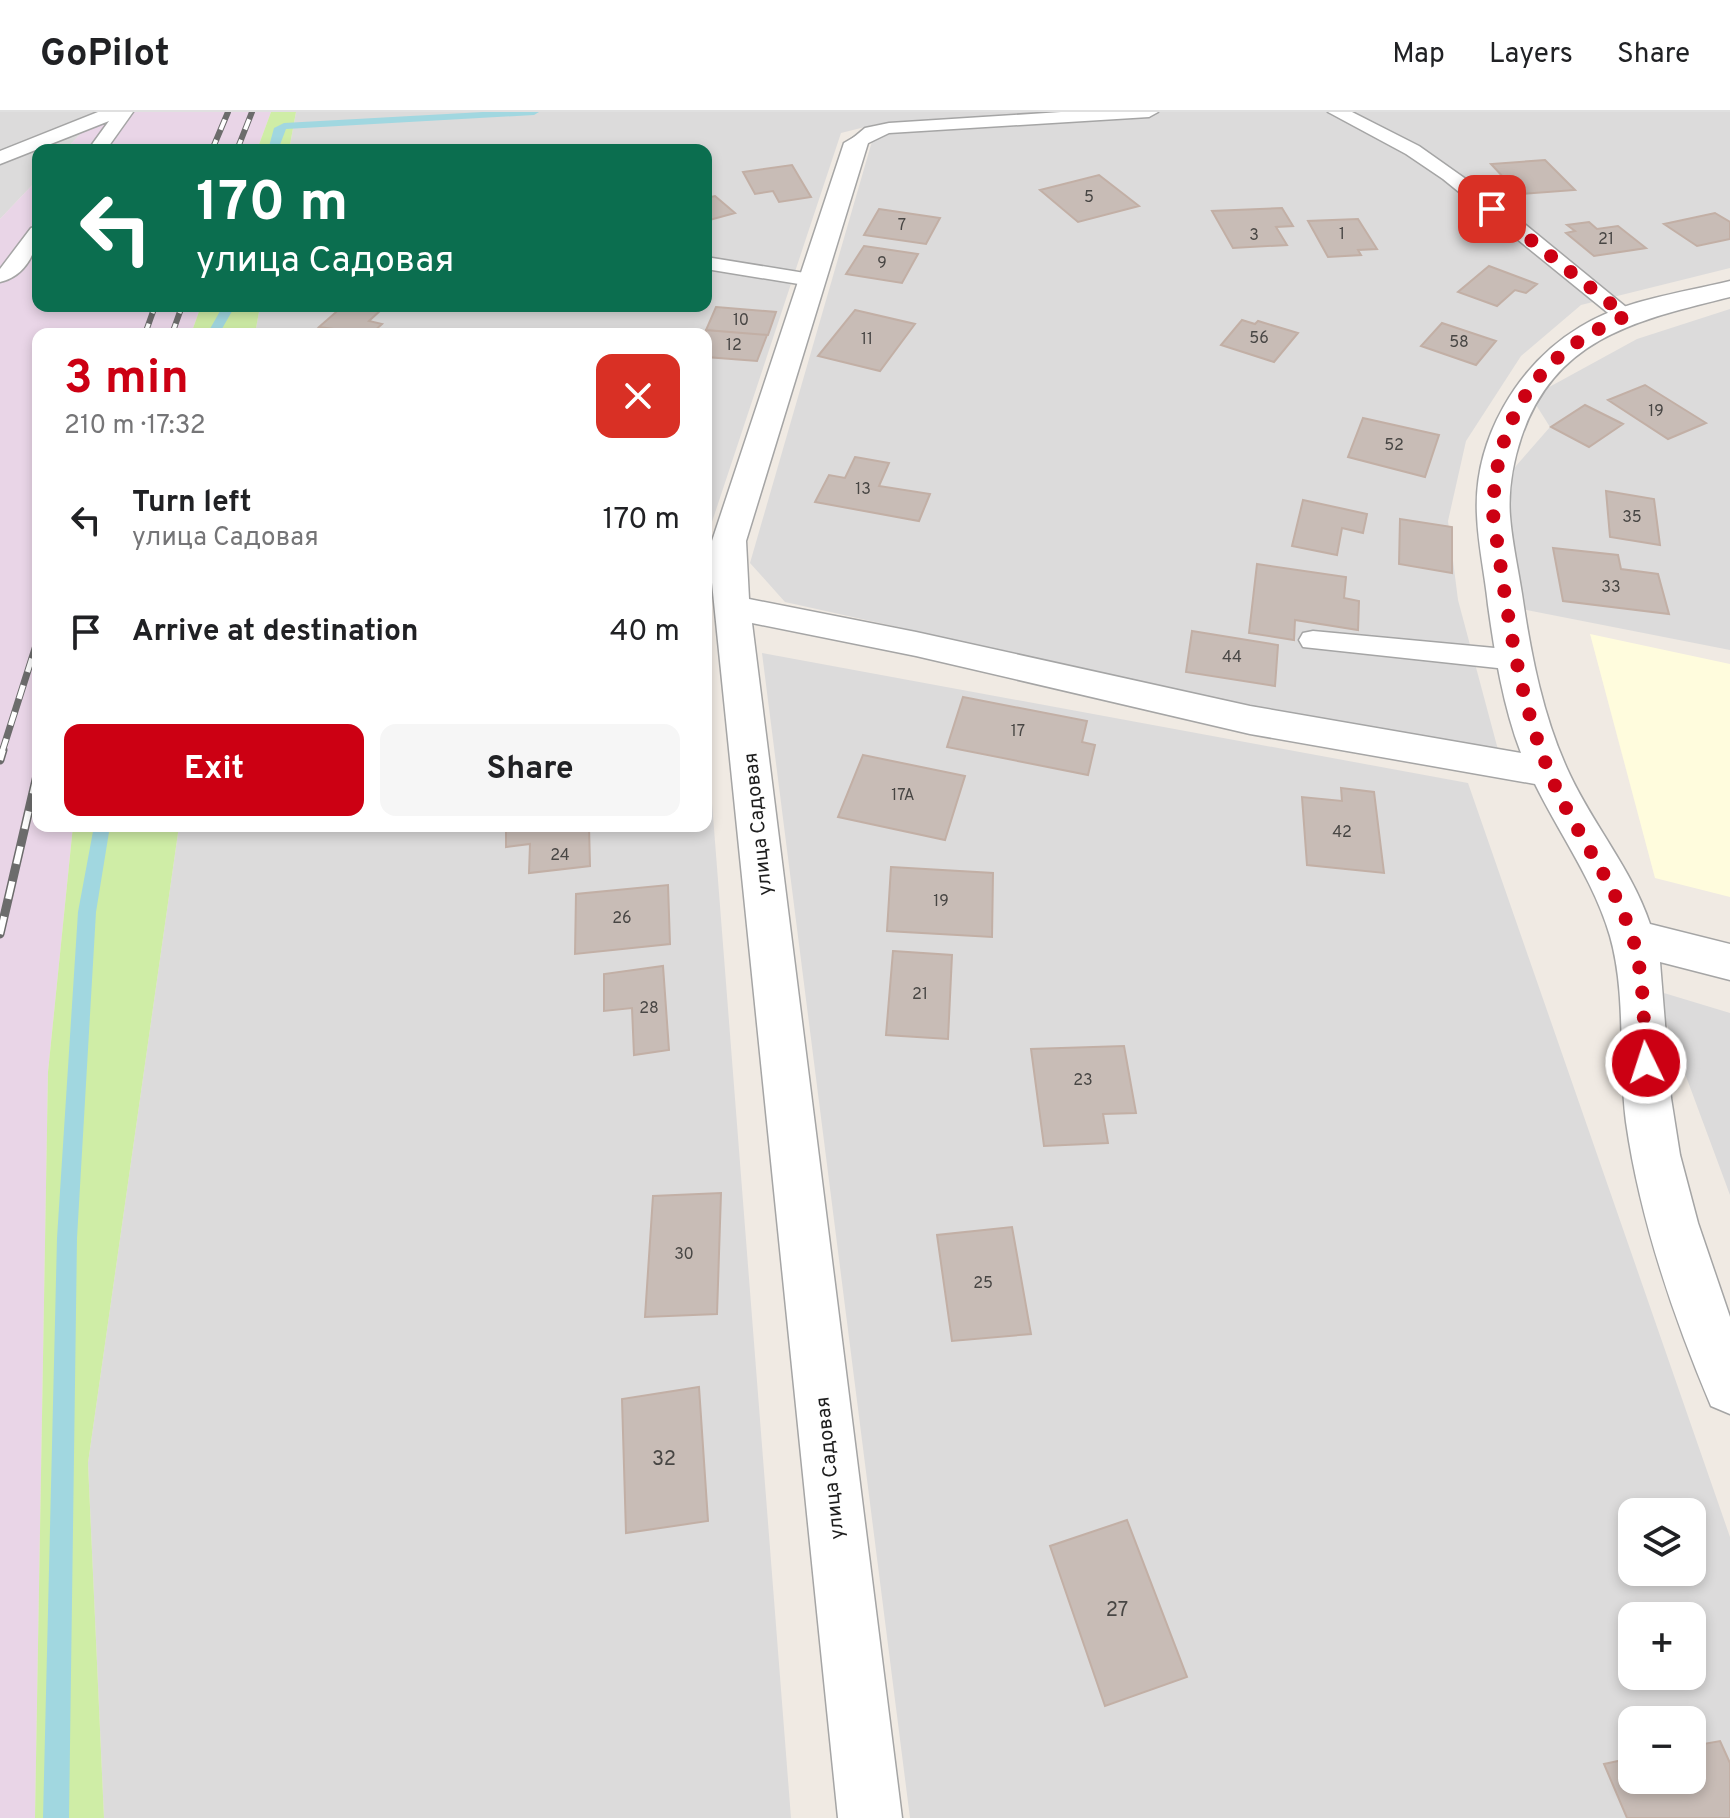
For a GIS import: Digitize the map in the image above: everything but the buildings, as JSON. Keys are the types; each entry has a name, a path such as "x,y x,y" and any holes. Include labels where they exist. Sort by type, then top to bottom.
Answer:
{"street":[{"name":"улица Садовая","path":"856,143 729,541 727,563 735,608 870,1818"},
{"path":"1730,289 1626,316 1594,332 1550,363 1524,398 1503,439 1494,484 1493,514 1522,697 1549,772 1612,887 1633,938 1640,975 1650,1121 1686,1272 1730,1387"},
{"path":"735,608 916,644 1250,720 1549,772"},
{"path":"1633,938 1730,962"}],"lane":[{"path":"35,144 114,112"},
{"path":"101,144 124,112"},
{"name":"улица Садовая","path":"856,143 882,129 1149,112"},
{"path":"1337,112 1374,128 1430,161 1626,316"},
{"path":"0,158 32,145"},
{"path":"0,276 9,273 32,240"},
{"path":"712,264 811,280"},
{"path":"1313,640 1516,660"}],"shaded area":[{"path":"0,112 101,112 71,144 32,144 32,185 0,219"},
{"path":"101,112 271,112 259,144 71,144"},
{"path":"296,112 1730,112 1730,268 1581,305 1521,356 1466,441 1448,521 1458,600 1501,761 785,602 750,563 877,124 841,133 712,522 712,328 256,328 259,312 712,312 712,144 290,144"},
{"path":"32,185 32,312 199,312 193,328 32,328 32,832 72,832 48,1072 35,1818 0,1818 0,219"},
{"path":"1730,309 1730,650 1521,609 1501,483 1550,427 1531,397 1637,339"},
{"path":"1590,634 1730,664 1730,897 1655,878"},
{"path":"762,653 1468,783 1730,1537 1730,1818 910,1818"},
{"path":"712,803 791,1818 104,1818 88,1463 178,832 712,832"},
{"path":"1654,990 1730,1013 1730,1195"}],"green space":[{"path":"271,112 296,112 290,144 259,144"},
{"path":"199,312 259,312 256,328 193,328"},
{"path":"72,832 178,832 88,1463 104,1818 35,1818 48,1072"}],"waterway":[{"path":"275,144 279,128 284,126 534,112"},
{"path":"216,328 226,312"},
{"path":"56,1818 67,1238 87,912 101,832"}],"railway":[{"path":"215,144 228,112"},
{"path":"239,144 252,112"},
{"path":"147,328 153,312"},
{"path":"174,328 180,312"},
{"path":"2,752 32,658"},
{"path":"0,760 3,750"},
{"path":"0,934 32,797"}],"route":[{"path":"1492,209 1626,316 1565,350 1538,376 1503,439 1497,460 1493,514 1522,697 1549,772 1612,887 1633,938 1640,975 1646,1063"}]}
